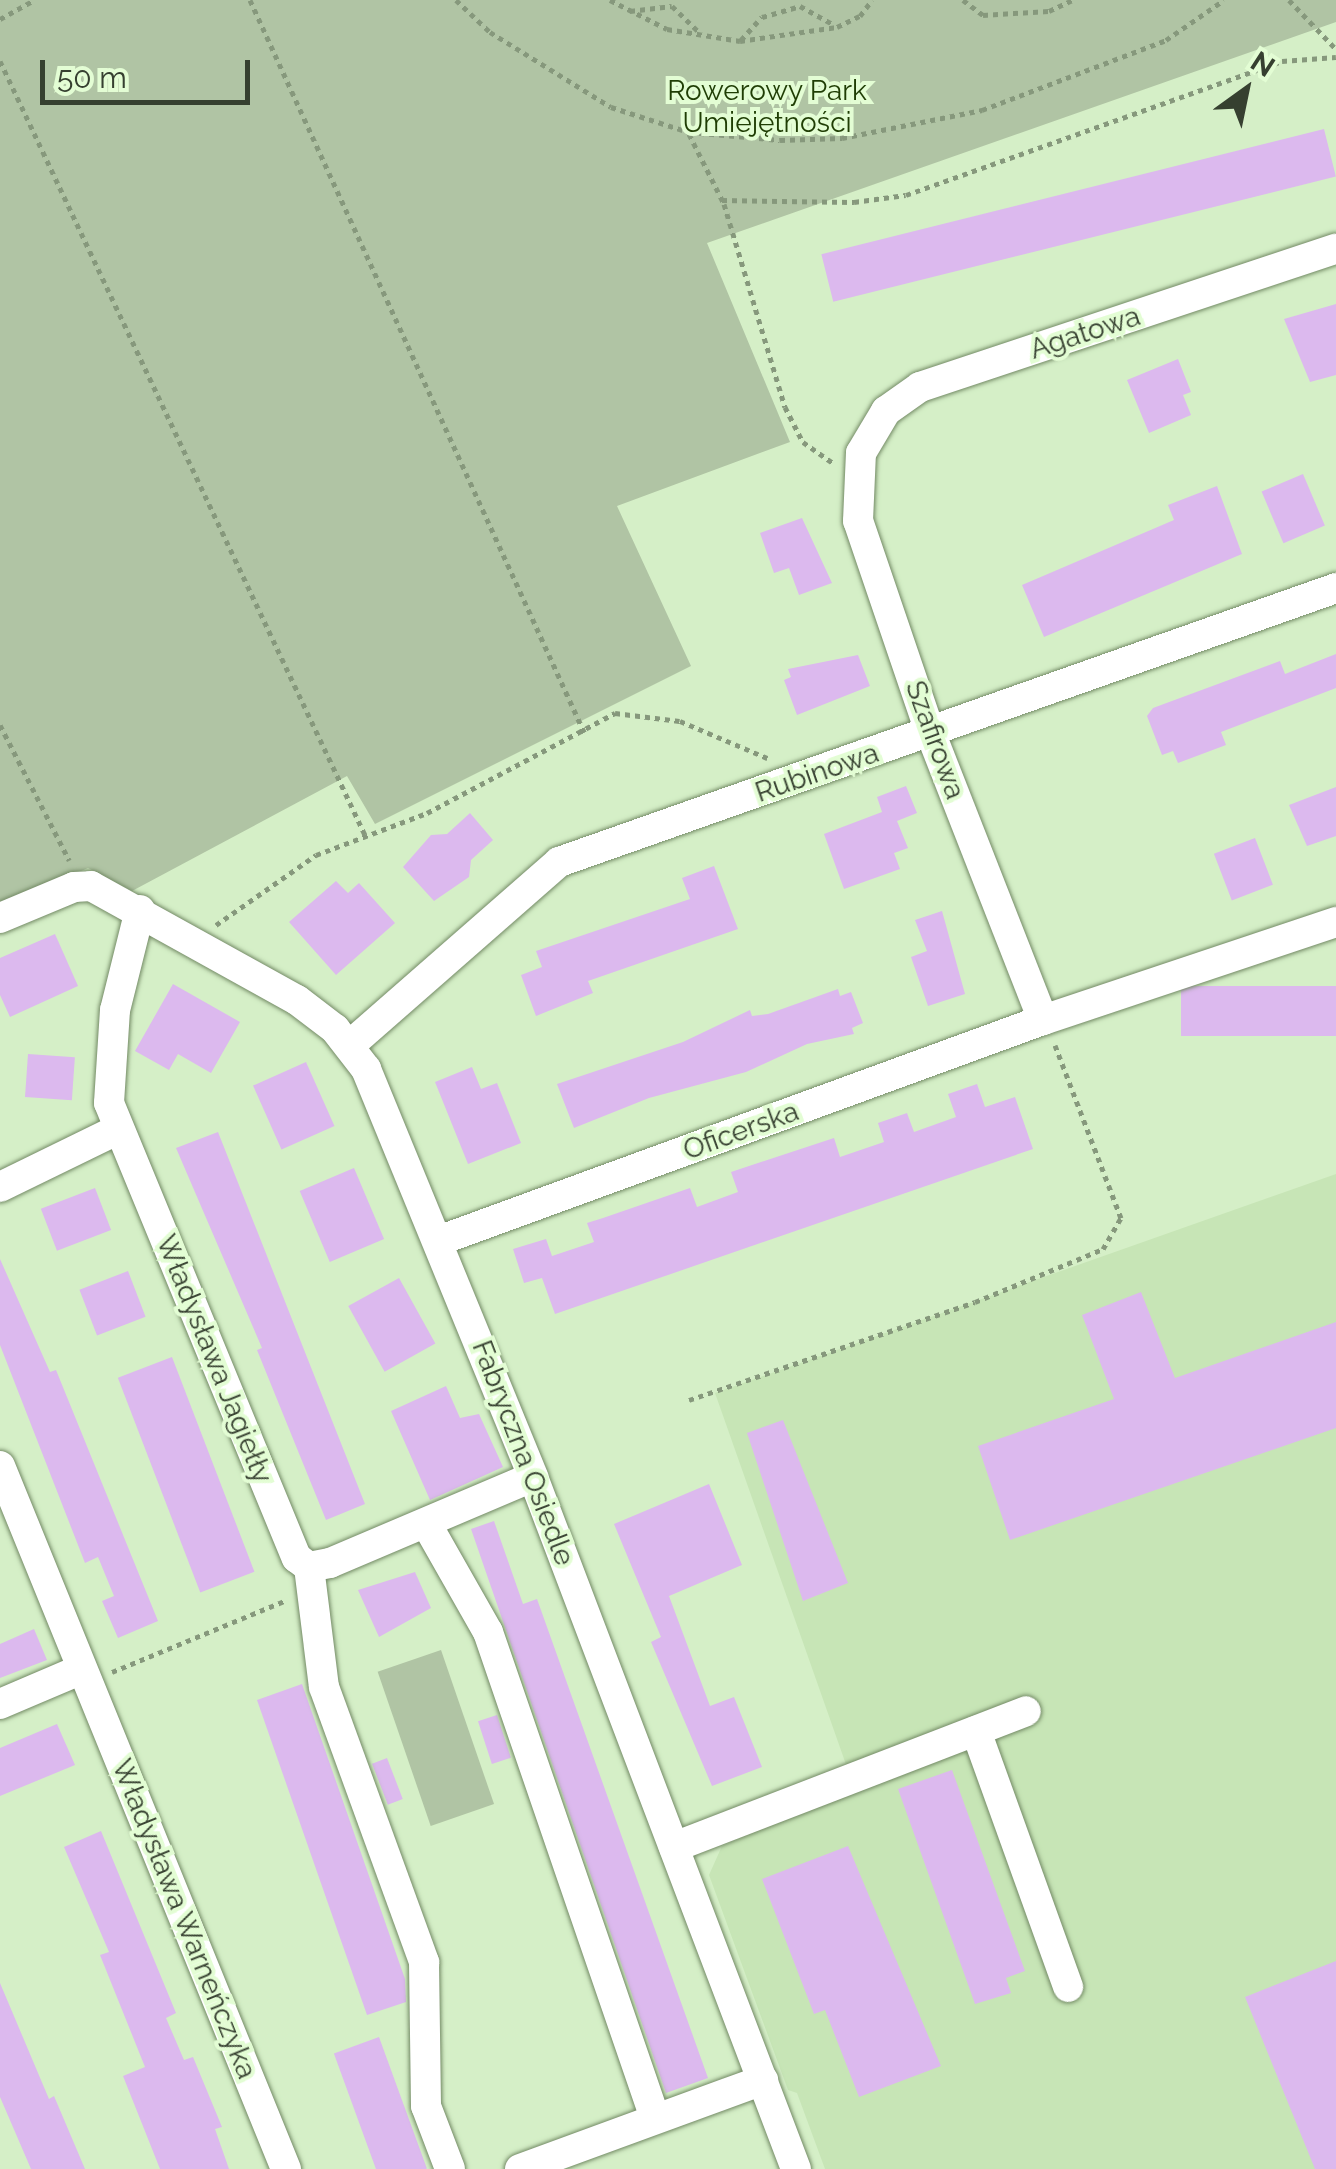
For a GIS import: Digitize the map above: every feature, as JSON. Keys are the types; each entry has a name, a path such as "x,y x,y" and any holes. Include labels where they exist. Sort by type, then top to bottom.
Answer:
{"street":[{"name":"Agatowa","path":"859,462 886,411 920,387 1336,250"},
{"name":"Szafirowa","path":"859,462 858,522 930,732 1043,1020"},
{"name":"Rubinowa","path":"350,1045 558,862 1336,588"},
{"name":"Fabryczna Osiedle","path":"78,886 140,910 200,941 315,1013 350,1045 374,1086 533,1477 796,2169"},
{"path":"0,918 78,886"},
{"name":"Władysława Jagiełły","path":"140,910 120,983 106,1072 119,1129 295,1554 310,1579"},
{"path":"1043,1020 1336,922"},
{"name":"Oficerska","path":"438,1241 1043,1020"},
{"path":"0,1187 119,1129"},
{"name":"Władysława Warneńczyka","path":"0,1466 286,2169"},
{"path":"450,2169 426,2106 424,1962 324,1687 310,1579 426,1522 533,1477"},
{"path":"426,1522 488,1632 654,2118"},
{"path":"0,1704 82,1669"},
{"path":"674,1848 1026,1711"},
{"path":"976,1730 1068,1987"},
{"path":"520,2169 763,2080"}],"path":[{"path":"0,19 34,0"},
{"path":"250,0 584,732"},
{"path":"456,0 490,32 611,107 689,132 842,138 982,110 1166,40 1224,0"},
{"path":"610,0 629,11 703,36 740,41 836,26 860,16 872,0"},
{"path":"963,0 983,15 1049,11 1073,0"},
{"path":"1289,0 1336,49"},
{"path":"629,11 672,6 703,36"},
{"path":"740,41 762,17 800,6 836,26"},
{"path":"722,200 854,202 906,195 1282,62 1336,58"},
{"path":"0,62 366,835"},
{"path":"689,132 722,200 785,407 803,442 825,461 859,462"},
{"path":"200,941 298,866 427,813 615,713 680,721 782,765 791,783"},
{"path":"0,725 78,886"},
{"path":"689,1400 974,1302 1103,1249 1121,1218 1043,1020"},
{"path":"82,1669 105,1675 310,1579"}],"shaded area":[{"path":"1336,1174 1336,2169 825,2169 797,2093 788,2090 709,1875 722,1846 855,1790 715,1393"}],"green space":[{"name":"Rowerowy Park Umiejętności","path":"0,0 1336,0 1336,22 707,243 790,442 617,506 691,666 375,824 347,776 132,891 88,868 0,906"},
{"path":"441,1650 494,1804 431,1826 378,1672"}],"building":[{"path":"1324,129 1336,177 833,302 821,254"},
{"path":"1336,304 1336,375 1310,382 1284,319"},
{"path":"1178,359 1191,392 1183,395 1191,415 1149,433 1127,380"},
{"path":"1303,474 1325,526 1283,543 1262,492"},
{"path":"1217,486 1242,554 1044,637 1022,585 1174,520 1168,505"},
{"path":"802,518 832,583 799,595 789,568 774,573 760,533"},
{"path":"1336,654 1336,688 1221,732 1226,745 1178,763 1173,751 1162,755 1147,716 1153,708 1280,661 1285,674"},
{"path":"858,655 870,686 797,715 784,680 791,677 788,669"},
{"path":"906,786 917,813 897,821 908,848 894,853 900,869 844,889 824,834 882,812 877,797"},
{"path":"1336,787 1336,836 1307,846 1289,805"},
{"path":"470,813 493,840 471,860 469,877 434,901 403,867 431,835 447,834"},
{"path":"1255,838 1273,885 1232,900 1214,854"},
{"path":"714,866 738,929 588,981 593,993 536,1016 521,975 542,967 536,951 690,899 682,878"},
{"path":"336,881 348,893 359,883 395,923 336,975 289,922"},
{"path":"942,911 965,994 928,1006 911,957 927,951 915,920"},
{"path":"55,934 78,986 10,1017 0,995 0,958"},
{"path":"173,984 240,1022 211,1073 178,1054 169,1070 135,1051"},
{"path":"1181,986 1336,986 1336,1036 1181,1036"},
{"path":"838,989 840,996 851,992 863,1023 852,1028 854,1034 807,1044 746,1072 649,1098 574,1128 557,1084 683,1042 750,1010 752,1016 768,1014"},
{"path":"28,1054 75,1057 72,1100 25,1097"},
{"path":"306,1062 334,1126 281,1150 253,1086"},
{"path":"472,1067 481,1089 497,1083 521,1143 468,1164 435,1082"},
{"path":"977,1084 985,1107 1015,1097 1033,1149 555,1314 542,1278 524,1283 513,1249 546,1239 552,1256 594,1242 587,1223 690,1188 697,1207 738,1192 731,1172 834,1138 840,1157 884,1142 878,1123 907,1113 914,1132 956,1117 948,1094"},
{"path":"218,1132 365,1504 326,1520 257,1350 262,1348 176,1148"},
{"path":"354,1168 384,1239 330,1262 300,1191"},
{"path":"95,1188 111,1230 57,1251 41,1209"},
{"path":"0,1259 50,1372 56,1370 158,1621 118,1638 102,1601 114,1596 98,1557 85,1563 0,1345"},
{"path":"128,1271 146,1317 97,1335 79,1290"},
{"path":"399,1278 435,1344 385,1372 348,1306"},
{"path":"1141,1292 1175,1378 1336,1322 1336,1428 1010,1540 978,1446 1114,1399 1082,1315"},
{"path":"172,1357 254,1572 200,1593 118,1378"},
{"path":"446,1386 460,1418 479,1414 503,1467 430,1500 391,1411"},
{"path":"783,1420 848,1583 803,1601 747,1433"},
{"path":"709,1484 742,1565 669,1596 710,1706 734,1697 762,1767 712,1786 651,1642 661,1637 614,1524"},
{"path":"494,1521 523,1604 537,1599 708,2078 666,2093 471,1529"},
{"path":"415,1572 431,1608 379,1637 358,1590"},
{"path":"34,1629 47,1660 0,1678 0,1644"},
{"path":"302,1684 405,1979 406,2002 367,2015 257,1700"},
{"path":"497,1715 511,1758 492,1764 478,1721"},
{"path":"57,1724 75,1765 0,1796 0,1748"},
{"path":"387,1758 403,1799 388,1805 372,1764"},
{"path":"952,1770 1025,1971 1006,1978 1011,1993 975,2004 898,1789"},
{"path":"101,1831 176,2013 166,2018 184,2060 193,2057 222,2127 215,2129 229,2169 160,2169 123,2076 145,2067 100,1955 109,1952 64,1847"},
{"path":"848,1846 941,2066 859,2097 825,2010 814,2014 762,1879"},
{"path":"1336,1961 1336,2169 1315,2169 1245,1997"},
{"path":"0,1983 49,2099 54,2096 85,2169 31,2169 0,2097"},
{"path":"379,2037 427,2169 376,2169 334,2053"}]}
